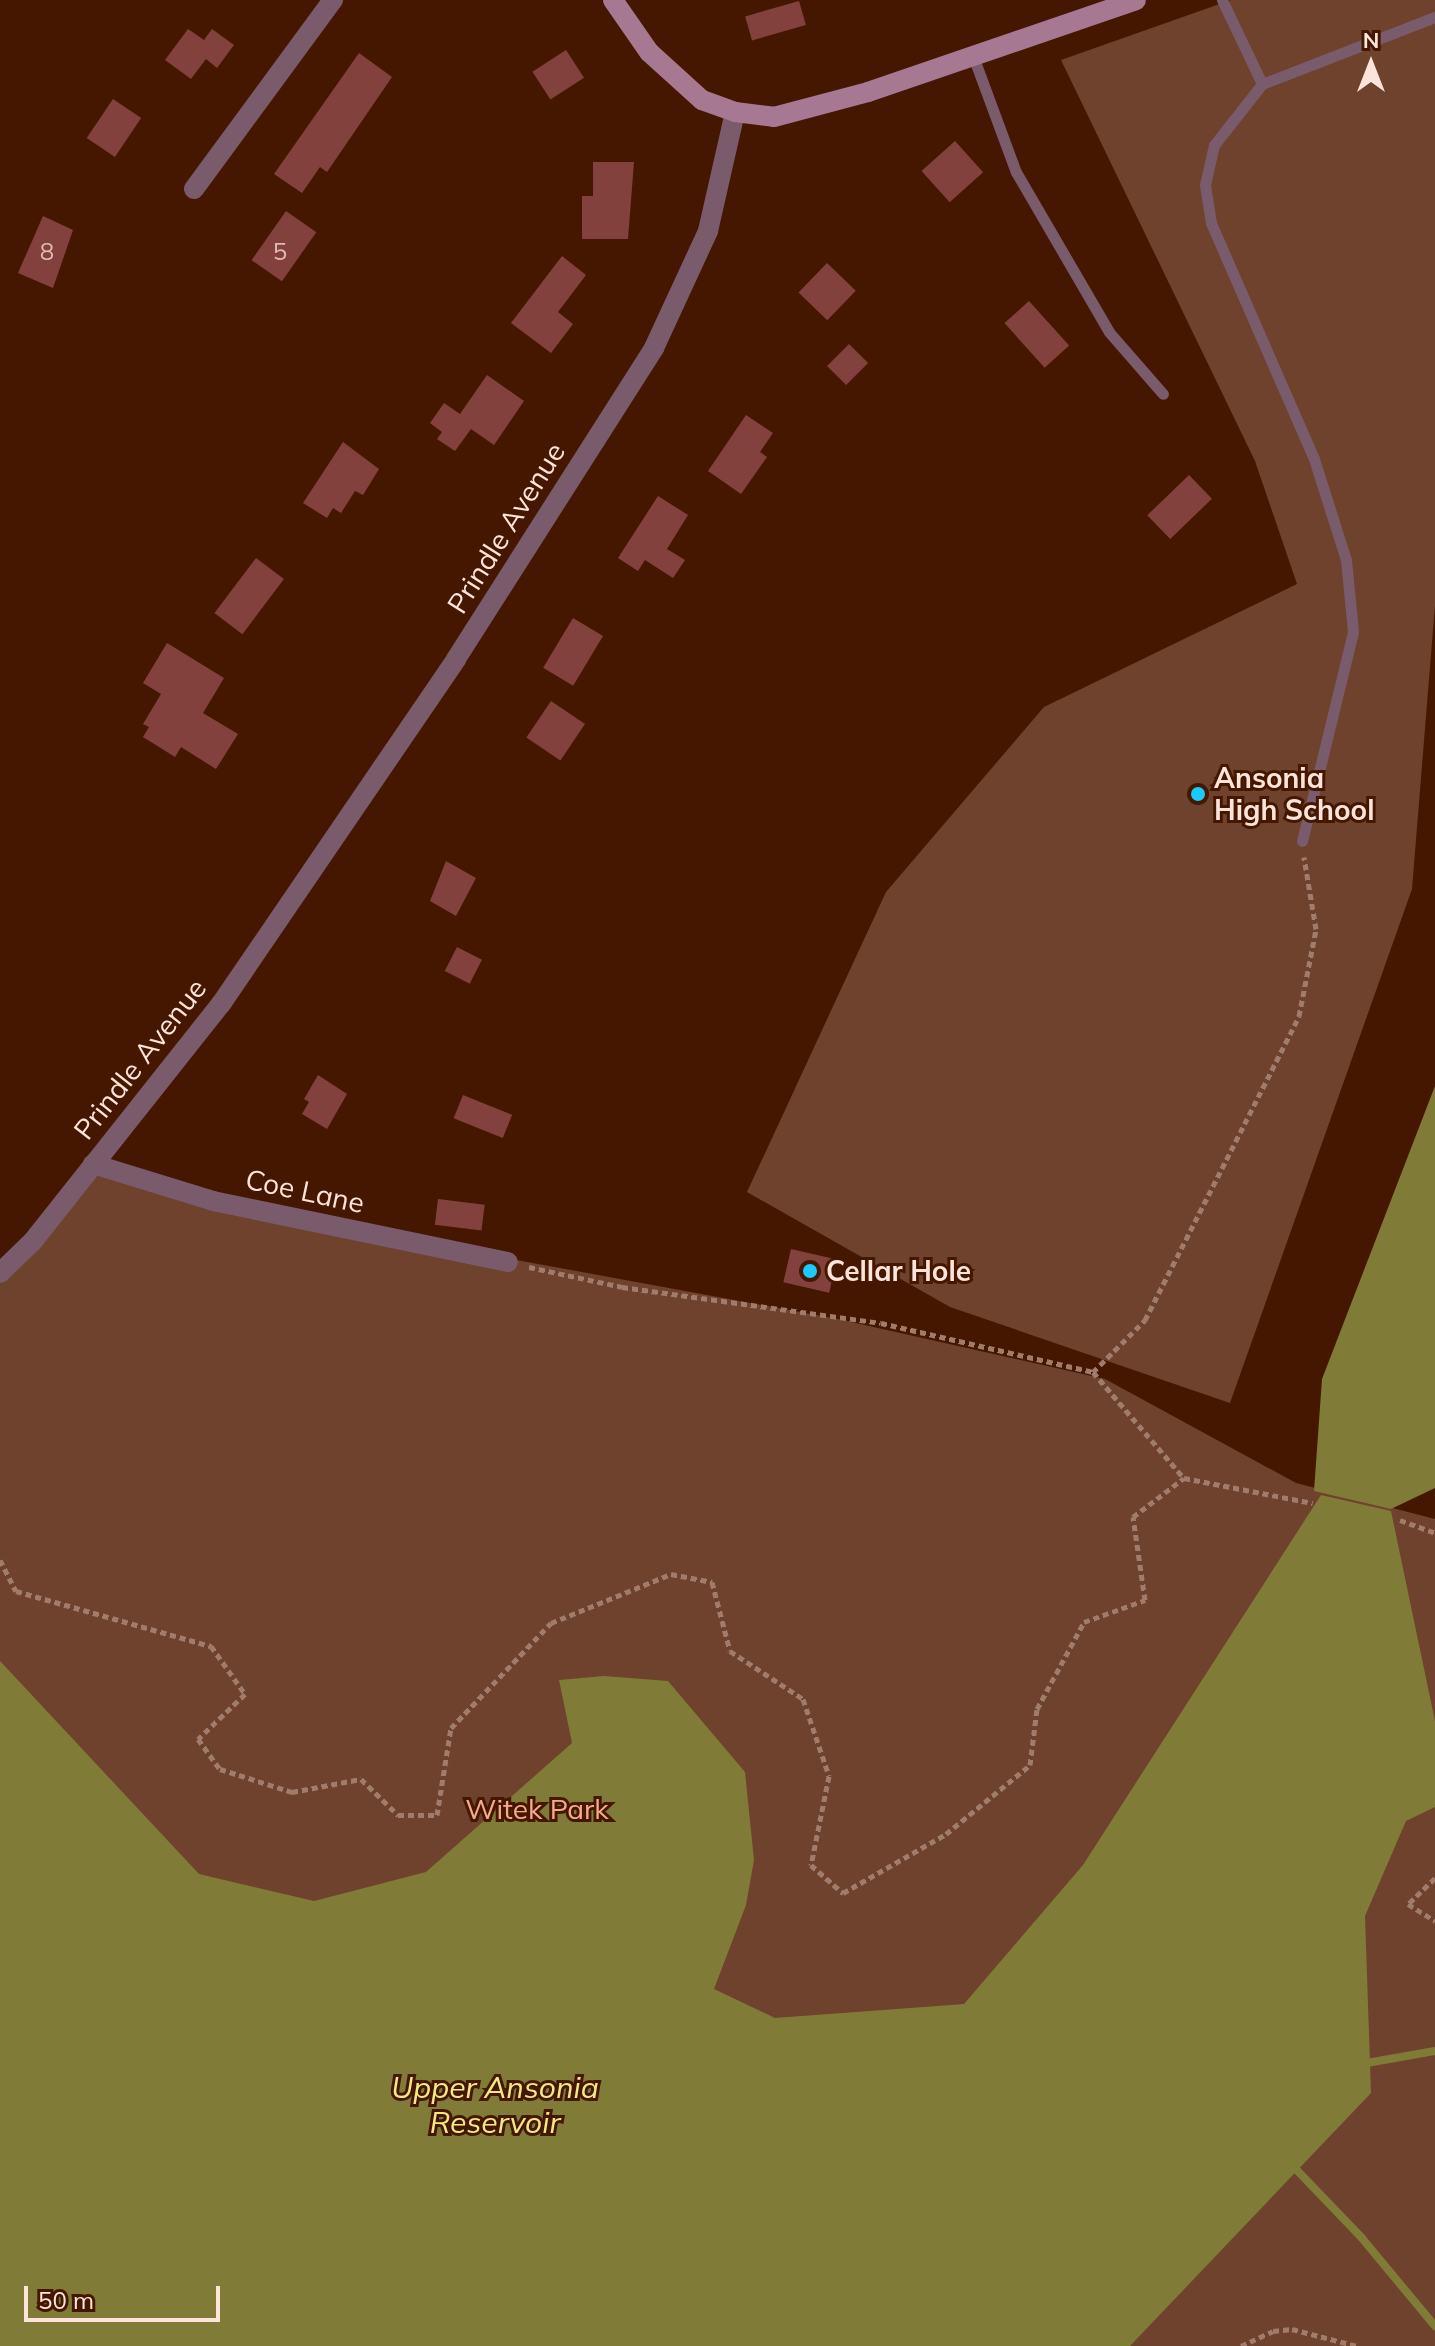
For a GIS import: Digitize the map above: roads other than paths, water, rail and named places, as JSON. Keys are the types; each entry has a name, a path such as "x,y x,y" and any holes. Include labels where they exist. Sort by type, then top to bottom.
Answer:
{"main road":[{"path":"613,0 673,79 702,100 735,112 774,117 802,111 973,56 1136,0"}],"street":[{"path":"194,189 333,0"},
{"name":"Prindle Avenue","path":"0,1273 93,1164 238,978 456,659 654,348 708,231 735,112"},
{"name":"Coe Lane","path":"93,1164 213,1201 508,1262"}],"lane":[{"path":"1222,0 1262,84"},
{"path":"1302,841 1353,632 1346,560 1314,459 1211,223 1205,185 1214,145 1262,84 1435,17"},
{"path":"973,56 1016,172 1109,332 1163,394"}],"water":[{"path":"1435,1086 1435,1488 1391,1509 1314,1491 1322,1379"},
{"name":"Upper Ansonia Reservoir","path":"1321,1495 1391,1511 1435,1721 1435,1807 1406,1821 1365,1916 1371,2093 1130,2346 0,2346 0,1661 199,1874 314,1901 426,1872 572,1743 559,1680 604,1676 668,1681 745,1772 754,1860 746,1905 714,1989 775,2018 964,2004 1083,1865"}],"waterway":[{"path":"1361,2064 1435,2051"},
{"path":"1290,2163 1361,2237 1435,2326"}],"place":[{"name":"Ansonia High School","path":"1198,794"},
{"name":"Cellar Hole","path":"810,1271"}],"park label":[{"name":"Witek Park","path":"537,1809"}]}
